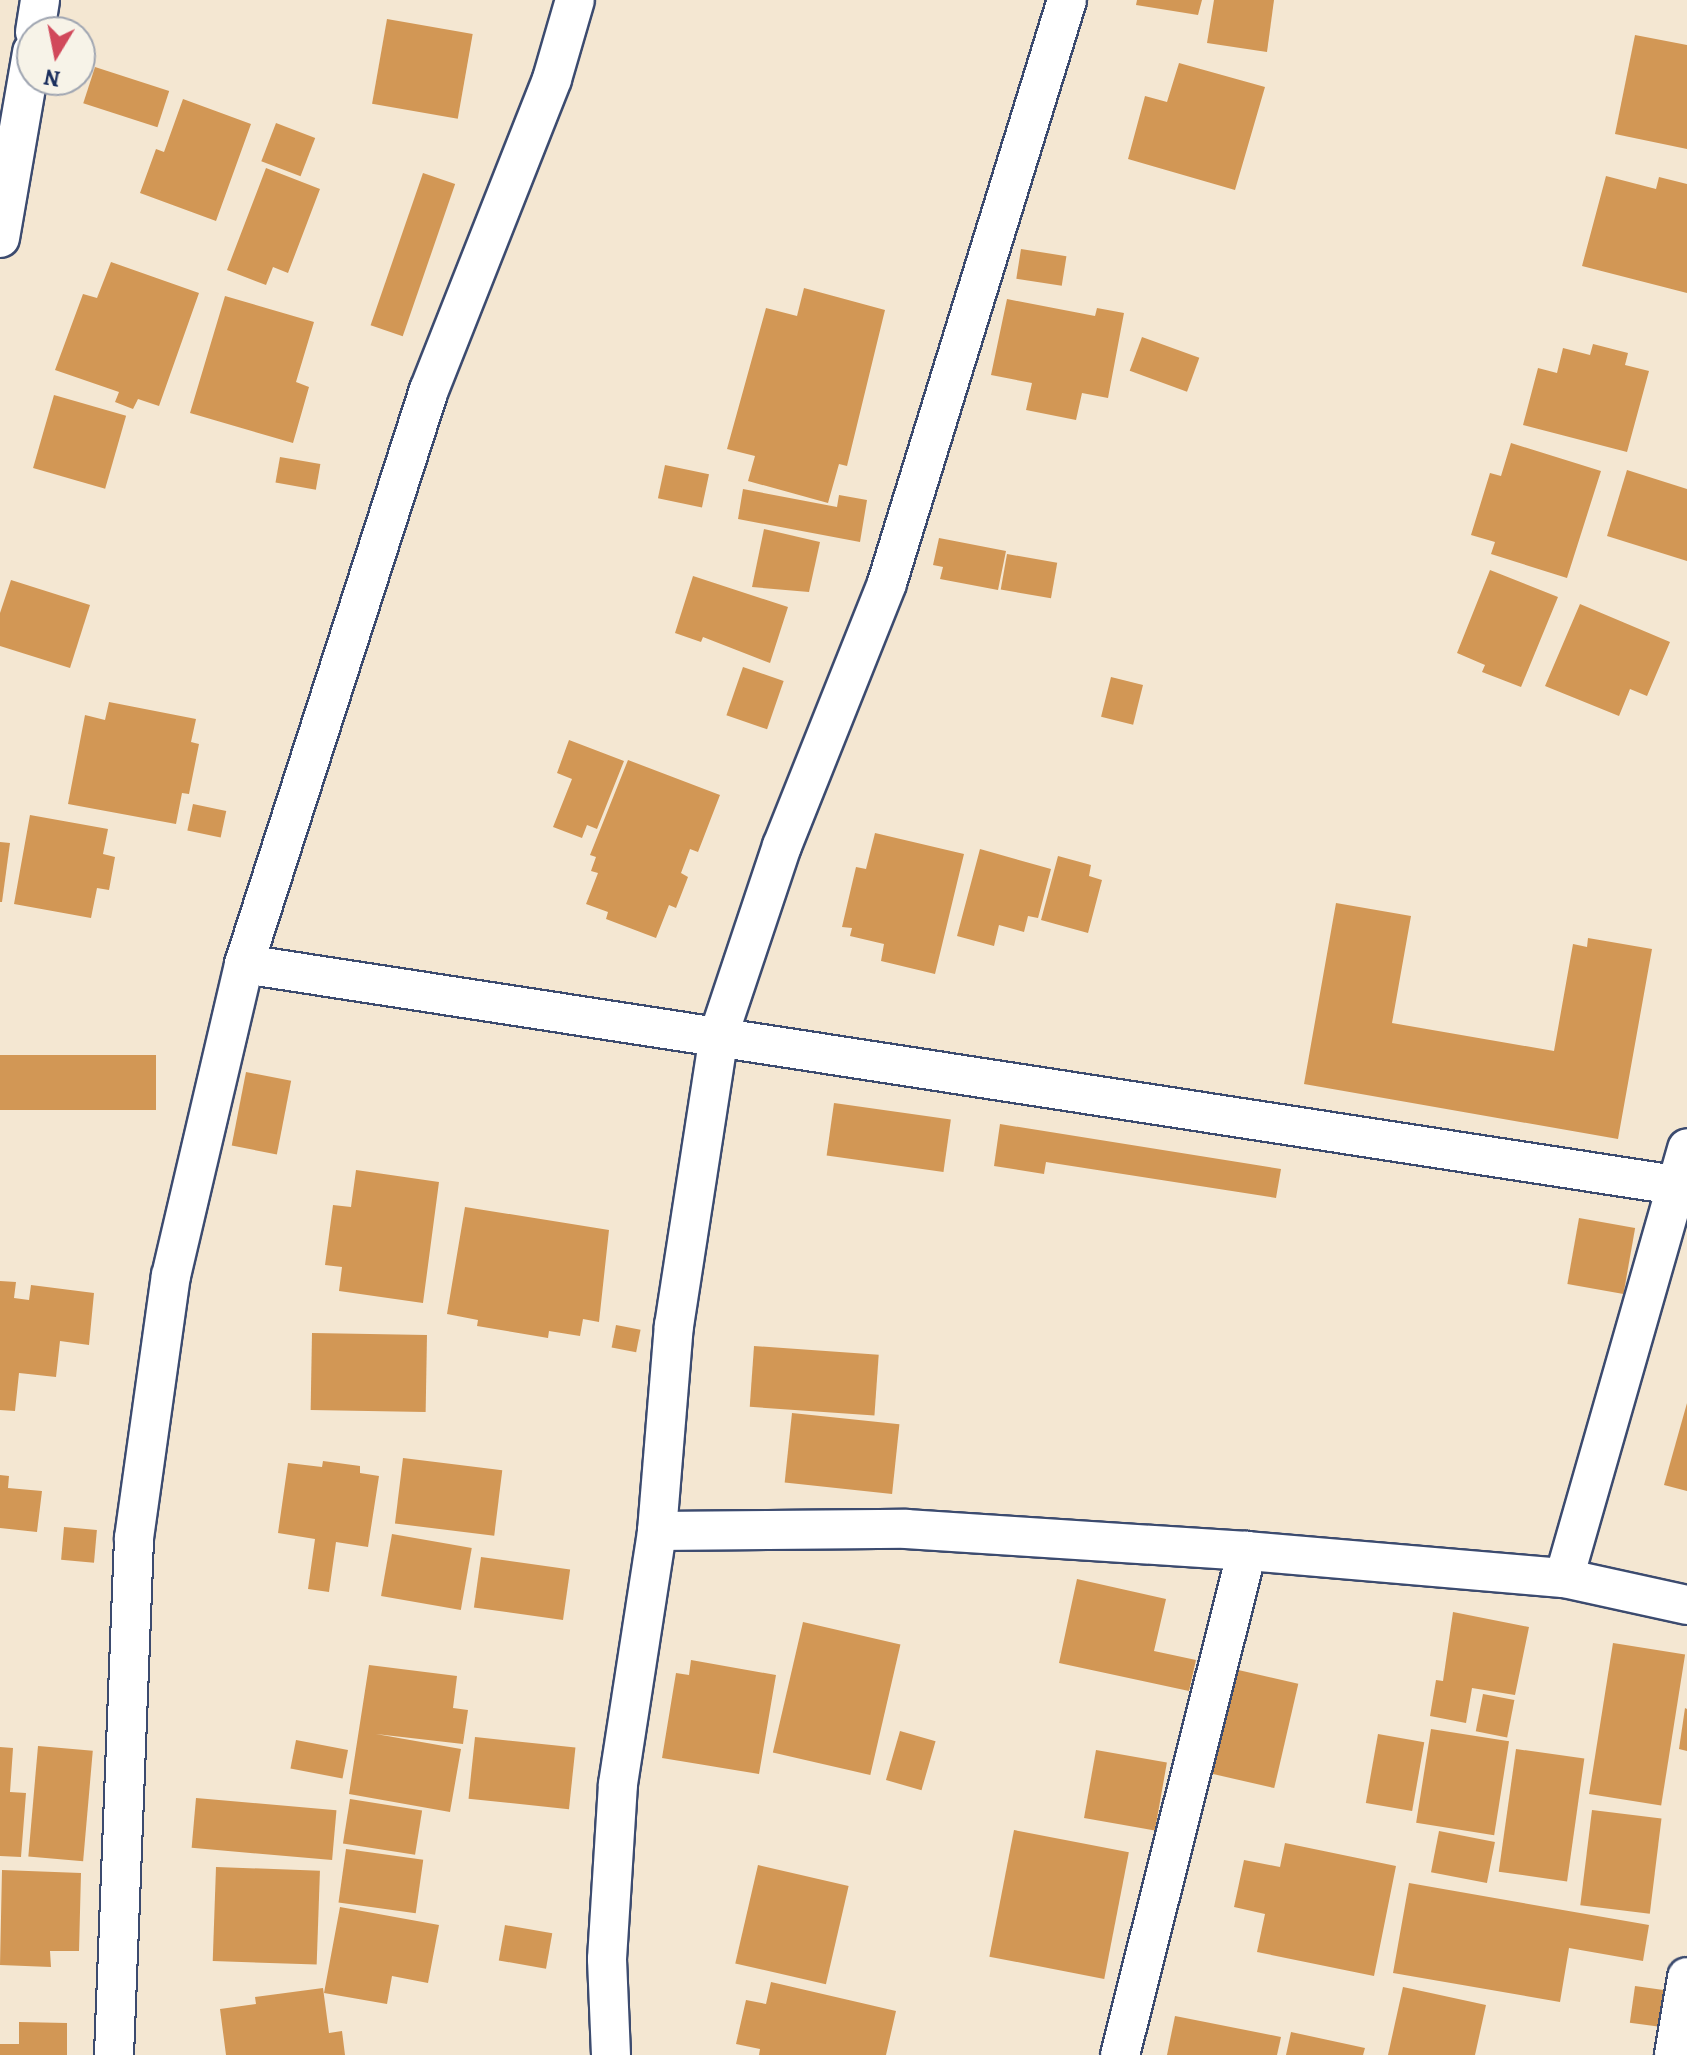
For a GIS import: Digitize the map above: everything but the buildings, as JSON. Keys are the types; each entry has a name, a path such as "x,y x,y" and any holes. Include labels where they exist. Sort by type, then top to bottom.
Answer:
{"street":[{"path":"114,2055 134,1538 171,1276 244,964 429,390 552,79 575,0"},
{"path":"611,2055 607,1959 618,1784 657,1531 674,1326 719,1034 782,846 887,583 1067,0"},
{"path":"0,238 24,96"},
{"path":"244,964 1683,1173 1564,1578"},
{"path":"657,1531 906,1529 1247,1551 1564,1578 1687,1605"},
{"path":"1120,2055 1247,1551"},
{"path":"1674,2055 1687,1977"}]}
